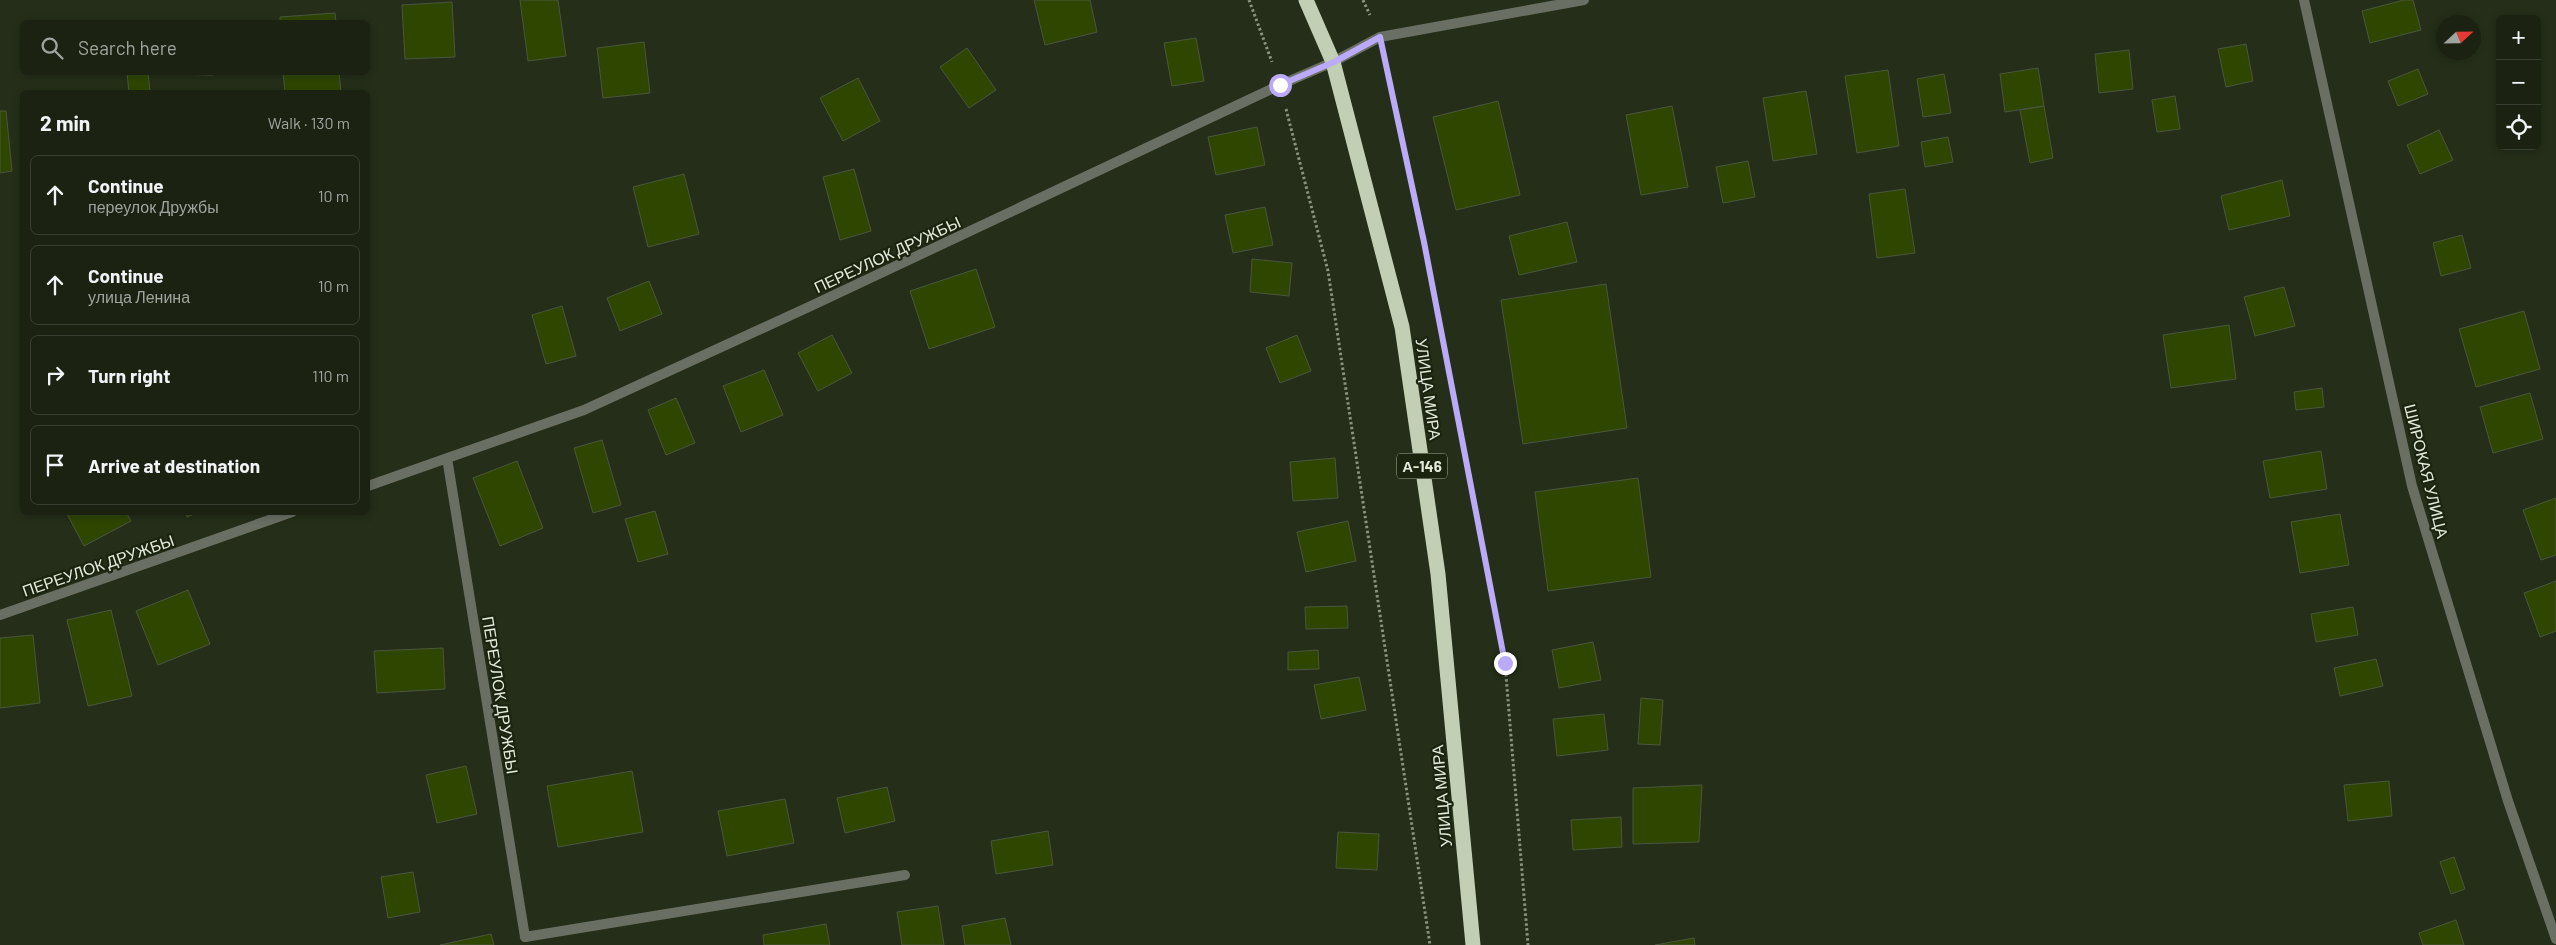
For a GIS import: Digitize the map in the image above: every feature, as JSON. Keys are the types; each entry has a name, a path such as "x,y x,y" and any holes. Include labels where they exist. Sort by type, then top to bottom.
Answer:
{"highway":[{"name":"УЛИЦА МИРА","path":"1306,0 1334,62 1402,327 1438,574 1473,945"}],"street":[{"name":"ПЕРЕУЛОК ДРУЖБЫ","path":"370,485 584,410 1280,85 1334,62 1380,37 1584,0"},
{"name":"ШИРОКАЯ УЛИЦА","path":"2304,0 2412,486 2508,802 2556,939"},
{"name":"ПЕРЕУЛОК ДРУЖБЫ","path":"447,458 525,937 905,875"},
{"name":"ПЕРЕУЛОК ДРУЖБЫ","path":"0,616 284,515"}],"path":[{"path":"1249,0 1280,85 1328,271 1430,945"},
{"path":"1363,0 1380,37 1424,242 1505,663 1528,945"}],"building":[{"path":"520,0 558,0 566,56 528,61"},
{"path":"1034,0 1090,0 1097,32 1045,45"},
{"path":"2404,0 2413,0 2421,30 2370,43 2362,11"},
{"path":"452,2 455,57 405,59 402,5"},
{"path":"335,13 336,20 280,20 280,17"},
{"path":"1196,38 1204,81 1172,86 1164,43"},
{"path":"644,42 650,93 603,98 597,48"},
{"path":"2246,44 2253,81 2226,87 2218,49"},
{"path":"967,48 996,90 969,108 940,67"},
{"path":"2129,50 2133,89 2099,93 2095,54"},
{"path":"2038,68 2044,106 2005,112 2000,74"},
{"path":"2418,69 2428,94 2398,106 2388,81"},
{"path":"1888,70 1899,146 1857,153 1845,76"},
{"path":"1944,74 1951,113 1923,117 1917,79"},
{"path":"127,75 148,75 150,90 129,90"},
{"path":"283,75 339,75 341,90 285,90"},
{"path":"858,78 880,121 843,141 820,98"},
{"path":"1806,91 1817,154 1773,161 1763,98"},
{"path":"2175,96 2180,129 2157,132 2152,100"},
{"path":"1498,101 1520,195 1456,210 1433,117"},
{"path":"1672,106 1688,187 1641,195 1626,115"},
{"path":"2044,106 2053,158 2030,163 2020,110"},
{"path":"0,111 6,111 12,171 0,173"},
{"path":"1257,127 1265,165 1216,175 1208,137"},
{"path":"2439,130 2453,160 2420,174 2407,145"},
{"path":"1948,137 1953,162 1925,167 1921,142"},
{"path":"1748,161 1755,197 1723,203 1716,167"},
{"path":"854,169 871,231 840,240 823,177"},
{"path":"684,174 699,234 648,247 633,187"},
{"path":"2282,180 2290,216 2229,230 2221,196"},
{"path":"1905,189 1915,253 1877,258 1869,194"},
{"path":"1265,207 1273,245 1233,253 1225,215"},
{"path":"1567,222 1577,262 1519,275 1509,236"},
{"path":"2462,235 2471,268 2441,276 2433,243"},
{"path":"1252,259 1292,263 1289,296 1250,292"},
{"path":"976,269 995,327 929,349 910,291"},
{"path":"649,281 662,314 620,331 607,298"},
{"path":"1606,284 1627,428 1523,444 1501,300"},
{"path":"2284,287 2295,326 2255,336 2244,297"},
{"path":"562,306 576,356 546,364 532,315"},
{"path":"2524,311 2540,369 2476,387 2459,329"},
{"path":"2229,325 2236,379 2171,388 2163,335"},
{"path":"832,335 852,373 818,391 798,353"},
{"path":"1297,335 1311,371 1280,383 1266,348"},
{"path":"764,370 783,415 741,432 723,386"},
{"path":"2322,388 2324,407 2296,410 2294,392"},
{"path":"2530,393 2543,439 2493,453 2480,407"},
{"path":"676,398 695,443 666,455 648,410"},
{"path":"602,440 621,505 593,513 574,448"},
{"path":"2321,451 2327,489 2270,498 2263,461"},
{"path":"1335,458 1338,498 1293,501 1290,462"},
{"path":"517,461 543,528 500,546 473,478"},
{"path":"1638,478 1651,577 1548,591 1535,492"},
{"path":"2556,498 2556,555 2541,560 2523,510"},
{"path":"655,511 668,554 638,562 625,519"},
{"path":"2340,514 2349,565 2300,573 2291,522"},
{"path":"68,515 128,515 131,521 84,546"},
{"path":"1348,521 1356,561 1306,572 1297,532"},
{"path":"2556,581 2556,631 2540,637 2524,593"},
{"path":"188,590 210,644 158,665 136,611"},
{"path":"1347,606 1348,628 1306,629 1305,607"},
{"path":"2353,607 2358,635 2316,642 2311,614"},
{"path":"111,610 132,696 88,706 67,620"},
{"path":"33,635 40,703 0,708 0,638"},
{"path":"1593,642 1601,680 1559,688 1552,650"},
{"path":"443,648 445,689 377,693 374,651"},
{"path":"1318,650 1319,669 1288,670 1288,652"},
{"path":"2376,659 2383,686 2340,696 2334,668"},
{"path":"1359,677 1366,710 1321,719 1314,685"},
{"path":"1641,698 1663,700 1660,745 1638,744"},
{"path":"1604,714 1608,750 1557,756 1553,719"},
{"path":"466,766 477,814 437,823 426,775"},
{"path":"632,771 643,832 558,847 547,786"},
{"path":"2389,781 2392,816 2348,821 2344,785"},
{"path":"1702,785 1699,842 1633,844 1633,788"},
{"path":"887,787 895,821 845,833 837,798"},
{"path":"785,799 794,843 727,856 718,811"},
{"path":"1621,817 1622,847 1573,850 1571,820"},
{"path":"1048,831 1053,865 996,874 991,841"},
{"path":"1338,832 1379,834 1377,870 1336,868"},
{"path":"2454,857 2465,889 2451,894 2440,862"},
{"path":"413,872 420,912 388,918 381,877"},
{"path":"938,906 944,945 902,945 897,912"},
{"path":"1005,918 1011,945 965,945 962,926"},
{"path":"2456,920 2464,945 2423,945 2419,933"},
{"path":"826,924 830,945 764,945 763,935"},
{"path":"491,934 494,945 440,945"},
{"path":"1694,938 1695,945 1655,945"}],"route":[{"path":"1280,85 1334,62 1380,37 1424,242 1505,663"}]}
